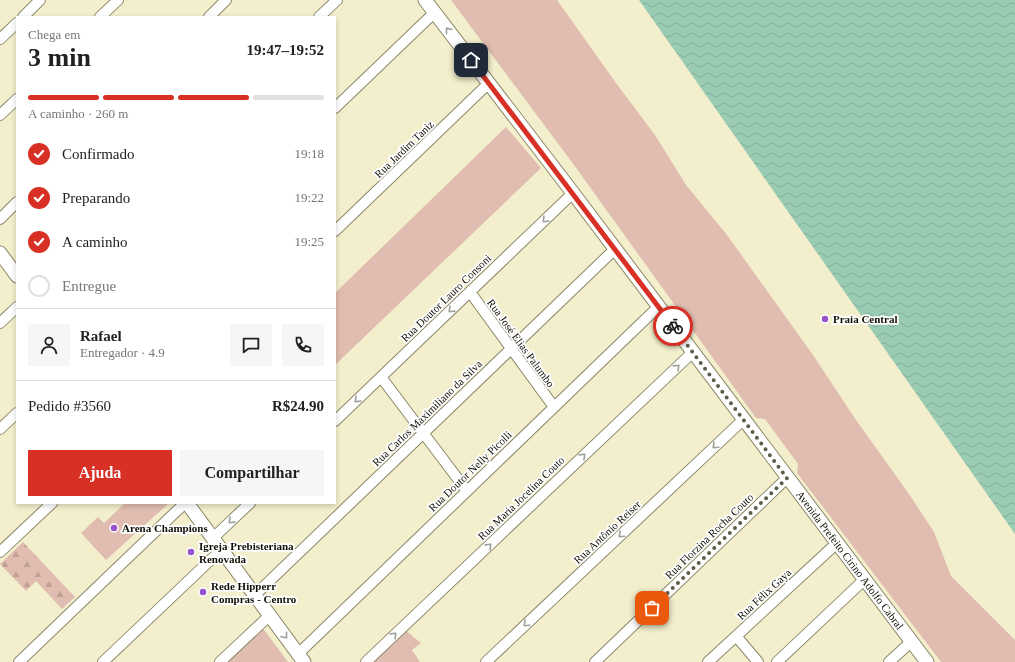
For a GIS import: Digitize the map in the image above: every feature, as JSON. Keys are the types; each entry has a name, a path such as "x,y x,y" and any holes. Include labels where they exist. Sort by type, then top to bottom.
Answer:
{"main road":[{"name":"Avenida Prefeito Cirino Adolfo Cabral","path":"425,0 490,83 927,662"},
{"path":"0,253 16,275"},
{"path":"187,504 301,658"}],"street":[{"path":"24,16 40,0"},
{"path":"101,16 118,0"},
{"path":"210,16 226,0"},
{"path":"320,16 337,0"},
{"path":"336,107 435,12"},
{"path":"0,39 16,24"},
{"name":"Rua Jardim Taniz","path":"336,230 490,83"},
{"path":"0,115 16,100"},
{"name":"Rua Doutor Lauro Consoni","path":"336,420 573,193"},
{"path":"0,219 16,203"},
{"name":"Rua Carlos Maximiliano da Silva","path":"255,595 615,249"},
{"name":"Rua José Elias Palumbo","path":"470,292 554,407"},
{"name":"Rua Doutor Nelly Picolli","path":"301,658 467,490 658,307"},
{"path":"0,323 16,308"},
{"name":"Rua Maria Jocelina Couto","path":"366,662 693,352"},
{"path":"381,377 467,490"},
{"path":"0,429 16,414"},
{"name":"Rua Antônio Reiser","path":"486,662 744,419"},
{"name":"Rua Florzina Rocha Couto","path":"595,662 787,478"},
{"path":"0,552 51,504"},
{"path":"19,662 185,504"},
{"path":"213,538 249,504"},
{"name":"Rua Félix Gaya","path":"708,662 837,543"},
{"path":"103,662 222,550"},
{"path":"777,662 865,579"},
{"path":"220,662 270,615"},
{"path":"736,636 758,662"},
{"path":"890,662 912,641"}],"green space":[{"path":"451,0 557,0 655,135 686,185 727,235 813,355 856,420 909,494 934,532 951,576 1015,640 1015,662 941,662 797,473 798,464 765,419 756,418 574,165"},
{"path":"506,127 541,168 336,364 336,292"},
{"name":"Arena Champions","path":"124,504 168,504 106,560 81,533 98,517 104,523"},
{"path":"23,542 75,597 62,609 36,581 26,591 0,564"},
{"path":"262,627 288,662 223,662"},
{"path":"404,629 421,643 412,650 420,662 369,662"}],"water":[{"path":"639,0 1015,0 1015,534"}],"way so far":[{"path":"652,608 787,478 673,326"}],"place":[{"name":"Praia Central","path":"825,319"},
{"name":"Arena Champions","path":"114,528"},
{"name":"Igreja Prebisteriana Renovada","path":"191,552"},
{"name":"Rede Hipperr Compras - Centro","path":"203,592"}],"route":[{"path":"471,60 673,326"}]}
